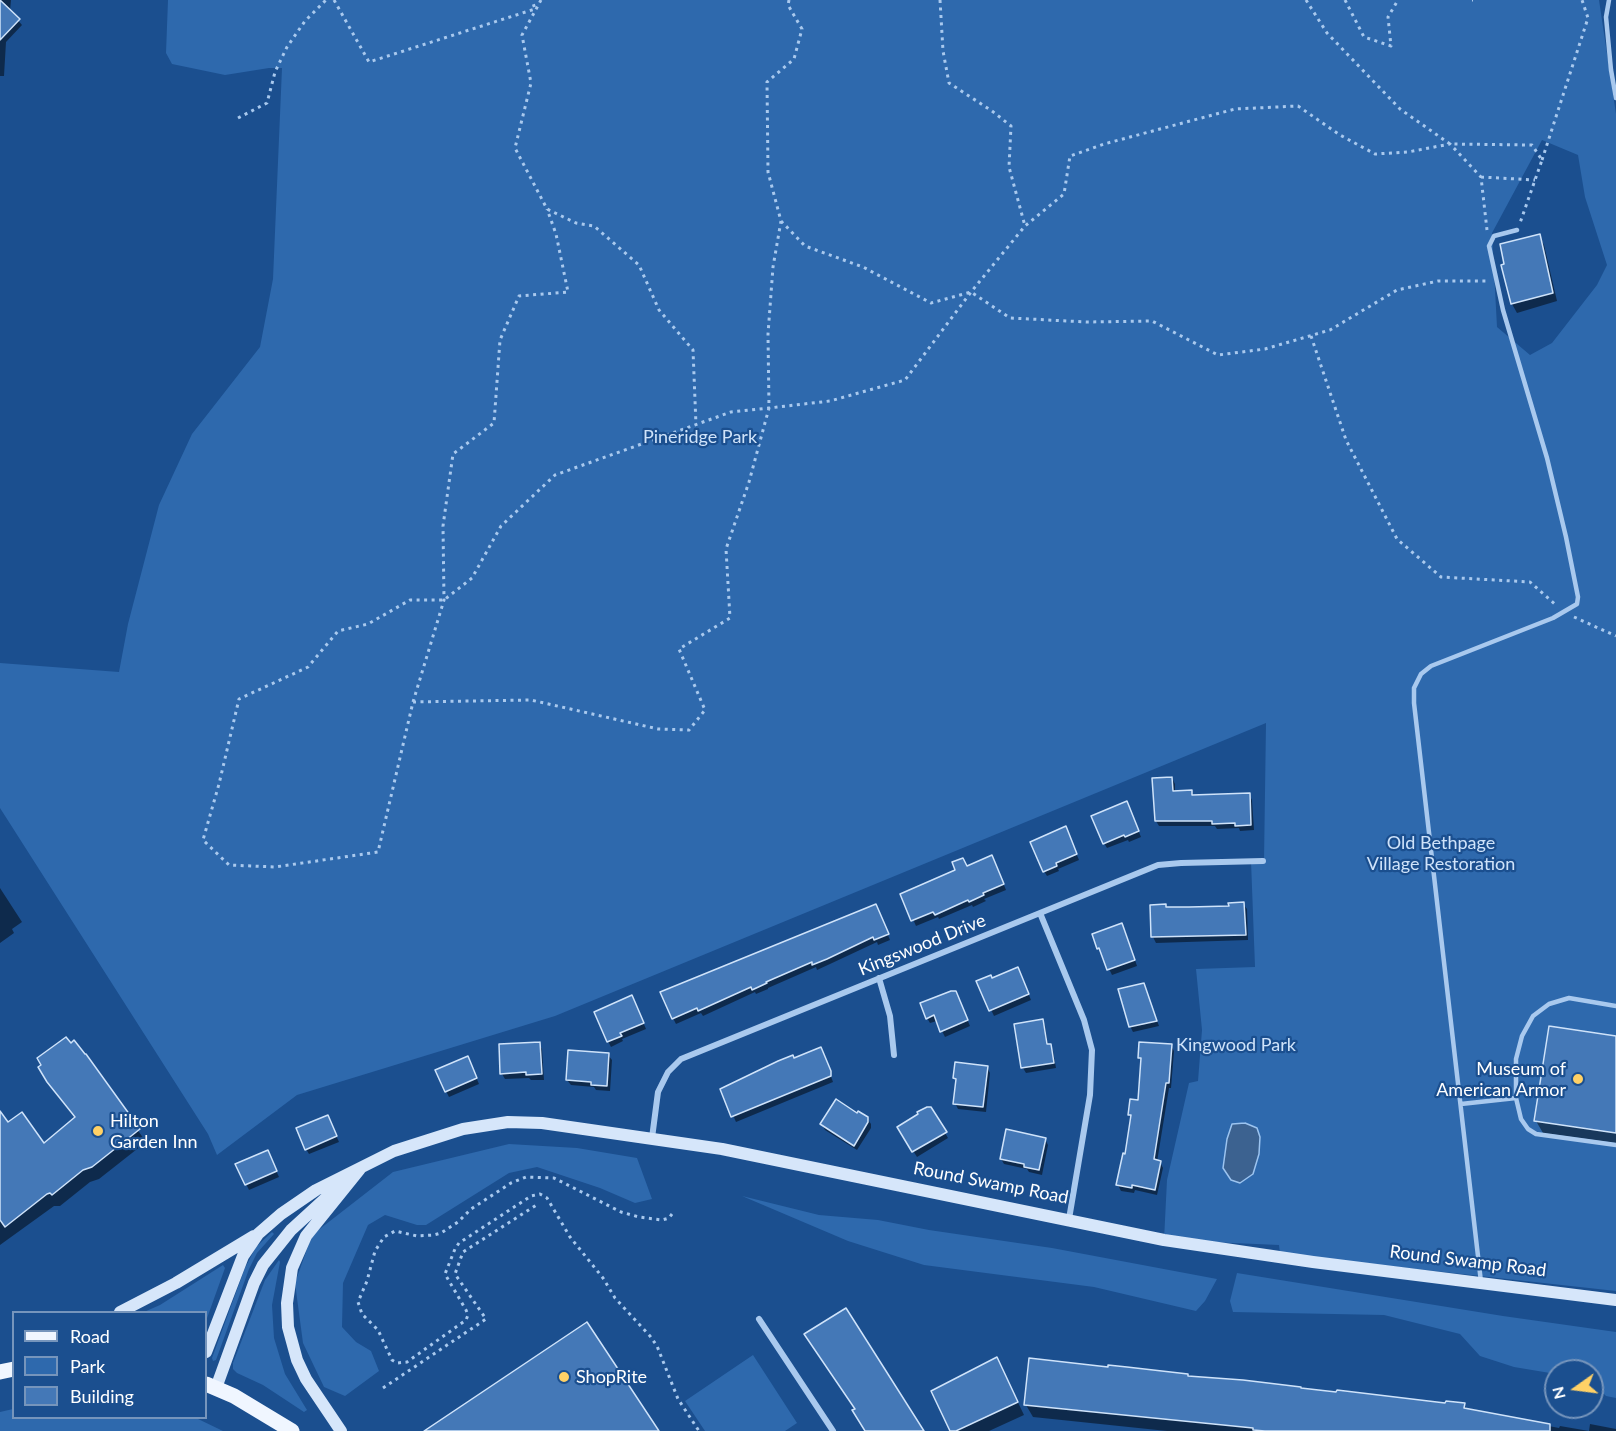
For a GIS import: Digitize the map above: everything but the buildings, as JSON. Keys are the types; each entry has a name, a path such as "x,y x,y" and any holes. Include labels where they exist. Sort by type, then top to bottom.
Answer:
{"main road":[{"name":"Round Swamp Road","path":"207,1349 237,1268 247,1248 258,1234 281,1214 316,1190 394,1151 441,1135 486,1124 508,1122 542,1123 722,1149 1164,1240 1313,1262 1616,1300"},
{"name":"Round Swamp Road","path":"211,1386 254,1283 269,1256 305,1216 364,1165"},
{"path":"341,1431 306,1379 297,1360 288,1327 286,1302 292,1268 306,1236 364,1165"},
{"path":"122,1311 176,1283 258,1234"},
{"path":"211,1386 256,1408 292,1431"}],"street":[{"name":"Kingswood Drive","path":"651,1139 658,1092 668,1072 681,1059 1158,865 1181,862 1263,861"},
{"path":"1040,913 1084,1020 1092,1050 1090,1095 1069,1219"},
{"path":"879,978 890,1016 894,1055"},
{"path":"759,1319 833,1431"}],"lane":[{"path":"1609,0 1607,27 1616,98"},
{"path":"1481,1282 1414,688 1421,674 1431,666 1564,612 1577,604 1578,597 1566,537 1547,458 1503,310 1489,246 1494,236 1517,230"},
{"path":"1616,1006 1569,998 1549,1004 1533,1016 1522,1036 1516,1059 1516,1098 1521,1119 1528,1129 1536,1134 1616,1144"},
{"path":"1461,1104 1516,1098"}],"path":[{"path":"238,118 267,104 275,72 286,47 305,21 326,0"},
{"path":"334,0 369,62 535,9"},
{"path":"532,0 535,9"},
{"path":"541,0 522,35 531,83 515,148 547,208 556,234 568,292 519,296 500,340 494,423 453,454 443,526 444,600 413,702 378,852 275,867 229,865 203,840 239,699 308,667 338,631 368,624 410,600 444,600 472,578 501,526 555,475 731,412 830,401 905,380 1024,226 1064,194 1070,156 1104,144 1235,109 1298,106 1340,135 1375,154 1408,152 1450,144 1532,145 1542,160"},
{"path":"413,702 531,700 658,729 689,730 705,710 679,649 730,618 726,549 749,483 769,408 768,334 773,267 781,221 768,172 767,82 794,59 802,29 788,5 789,0"},
{"path":"940,0 943,51 949,83 1011,126 1009,167 1024,226"},
{"path":"1306,0 1327,33 1400,109 1450,144 1481,177 1489,246"},
{"path":"1345,0 1364,37 1391,46 1388,17 1398,0"},
{"path":"1517,230 1588,18 1582,0"},
{"path":"1481,177 1535,180"},
{"path":"547,208 576,224 594,226 639,265 659,310 693,350 696,425"},
{"path":"781,221 805,246 863,267 931,303 971,292 1010,318 1087,322 1152,321 1218,355 1265,349 1330,330 1397,290 1438,281 1496,280"},
{"path":"1311,336 1346,440 1397,539 1441,577 1530,582 1564,612 1616,636"},
{"path":"672,1214 669,1218 662,1220 639,1217 621,1212 554,1178 526,1177 511,1183 471,1209 458,1222 441,1233 417,1236 395,1231 384,1237 375,1251 367,1281 358,1302 362,1314 378,1330 392,1360 397,1363 407,1362 466,1320 468,1315 466,1310 445,1274 459,1243 531,1196 540,1194 547,1198 570,1237 603,1278 615,1299 657,1346 678,1399 699,1431"},
{"path":"383,1388 486,1319 456,1274 463,1252 538,1204"}],"green space":[{"name":"Pineridge Park","path":"168,0 1599,0 1616,114 1616,1291 1280,1254 1279,1245 1164,1240 1167,1180 1189,1083 1198,1081 1202,1030 1196,969 1255,967 1251,861 1264,861 1266,723 555,1016 297,1095 217,1155 208,1134 0,808 0,663 119,672 128,624 159,505 192,434 260,347 273,279 282,68 225,75 172,64 166,53","holes":["1542,140 1578,155 1585,197 1607,265 1597,285 1552,343 1530,355 1497,327 1492,233"]},
{"path":"509,1144 577,1148 637,1158 652,1199 635,1203 600,1188 537,1167 509,1173 426,1225 417,1225 385,1215 368,1225 343,1283 342,1327 356,1342 371,1351 379,1371 345,1396 324,1387 303,1343 295,1283 312,1235 393,1172"},
{"path":"742,1196 819,1215 878,1220 1052,1248 1217,1279 1205,1301 1196,1311 1094,1287 924,1265 848,1241"},
{"path":"272,1232 274,1234 257,1253 249,1269 216,1360 213,1361 212,1358 245,1268 256,1247"},
{"path":"279,1260 272,1305 274,1338 285,1374 307,1410 304,1412 263,1385 233,1369 233,1363 265,1280"},
{"path":"223,1265 225,1268 207,1318 207,1311 146,1311 160,1305"},
{"path":"1237,1273 1616,1332 1616,1398 1604,1394 1604,1359 1544,1359 1544,1372 1514,1367 1480,1356 1460,1334 1384,1315 1233,1312 1230,1301"},
{"path":"753,1355 797,1423 785,1431 705,1431 685,1401"},
{"path":"12,1409 12,1419 198,1419 223,1431 0,1431 0,1412"}],"shaded area":[{"path":"1245,1123 1257,1128 1260,1137 1259,1154 1253,1174 1240,1183 1231,1180 1223,1168 1227,1139 1232,1124"}],"place":[{"name":"Museum of American Armor","path":"1578,1079"},
{"name":"Hilton Garden Inn","path":"98,1131"},
{"name":"ShopRite","path":"564,1377"}],"park label":[{"name":"Old Bethpage Village Restoration","path":"1441,853"},
{"name":"Kingwood Park","path":"1236,1045"}]}
